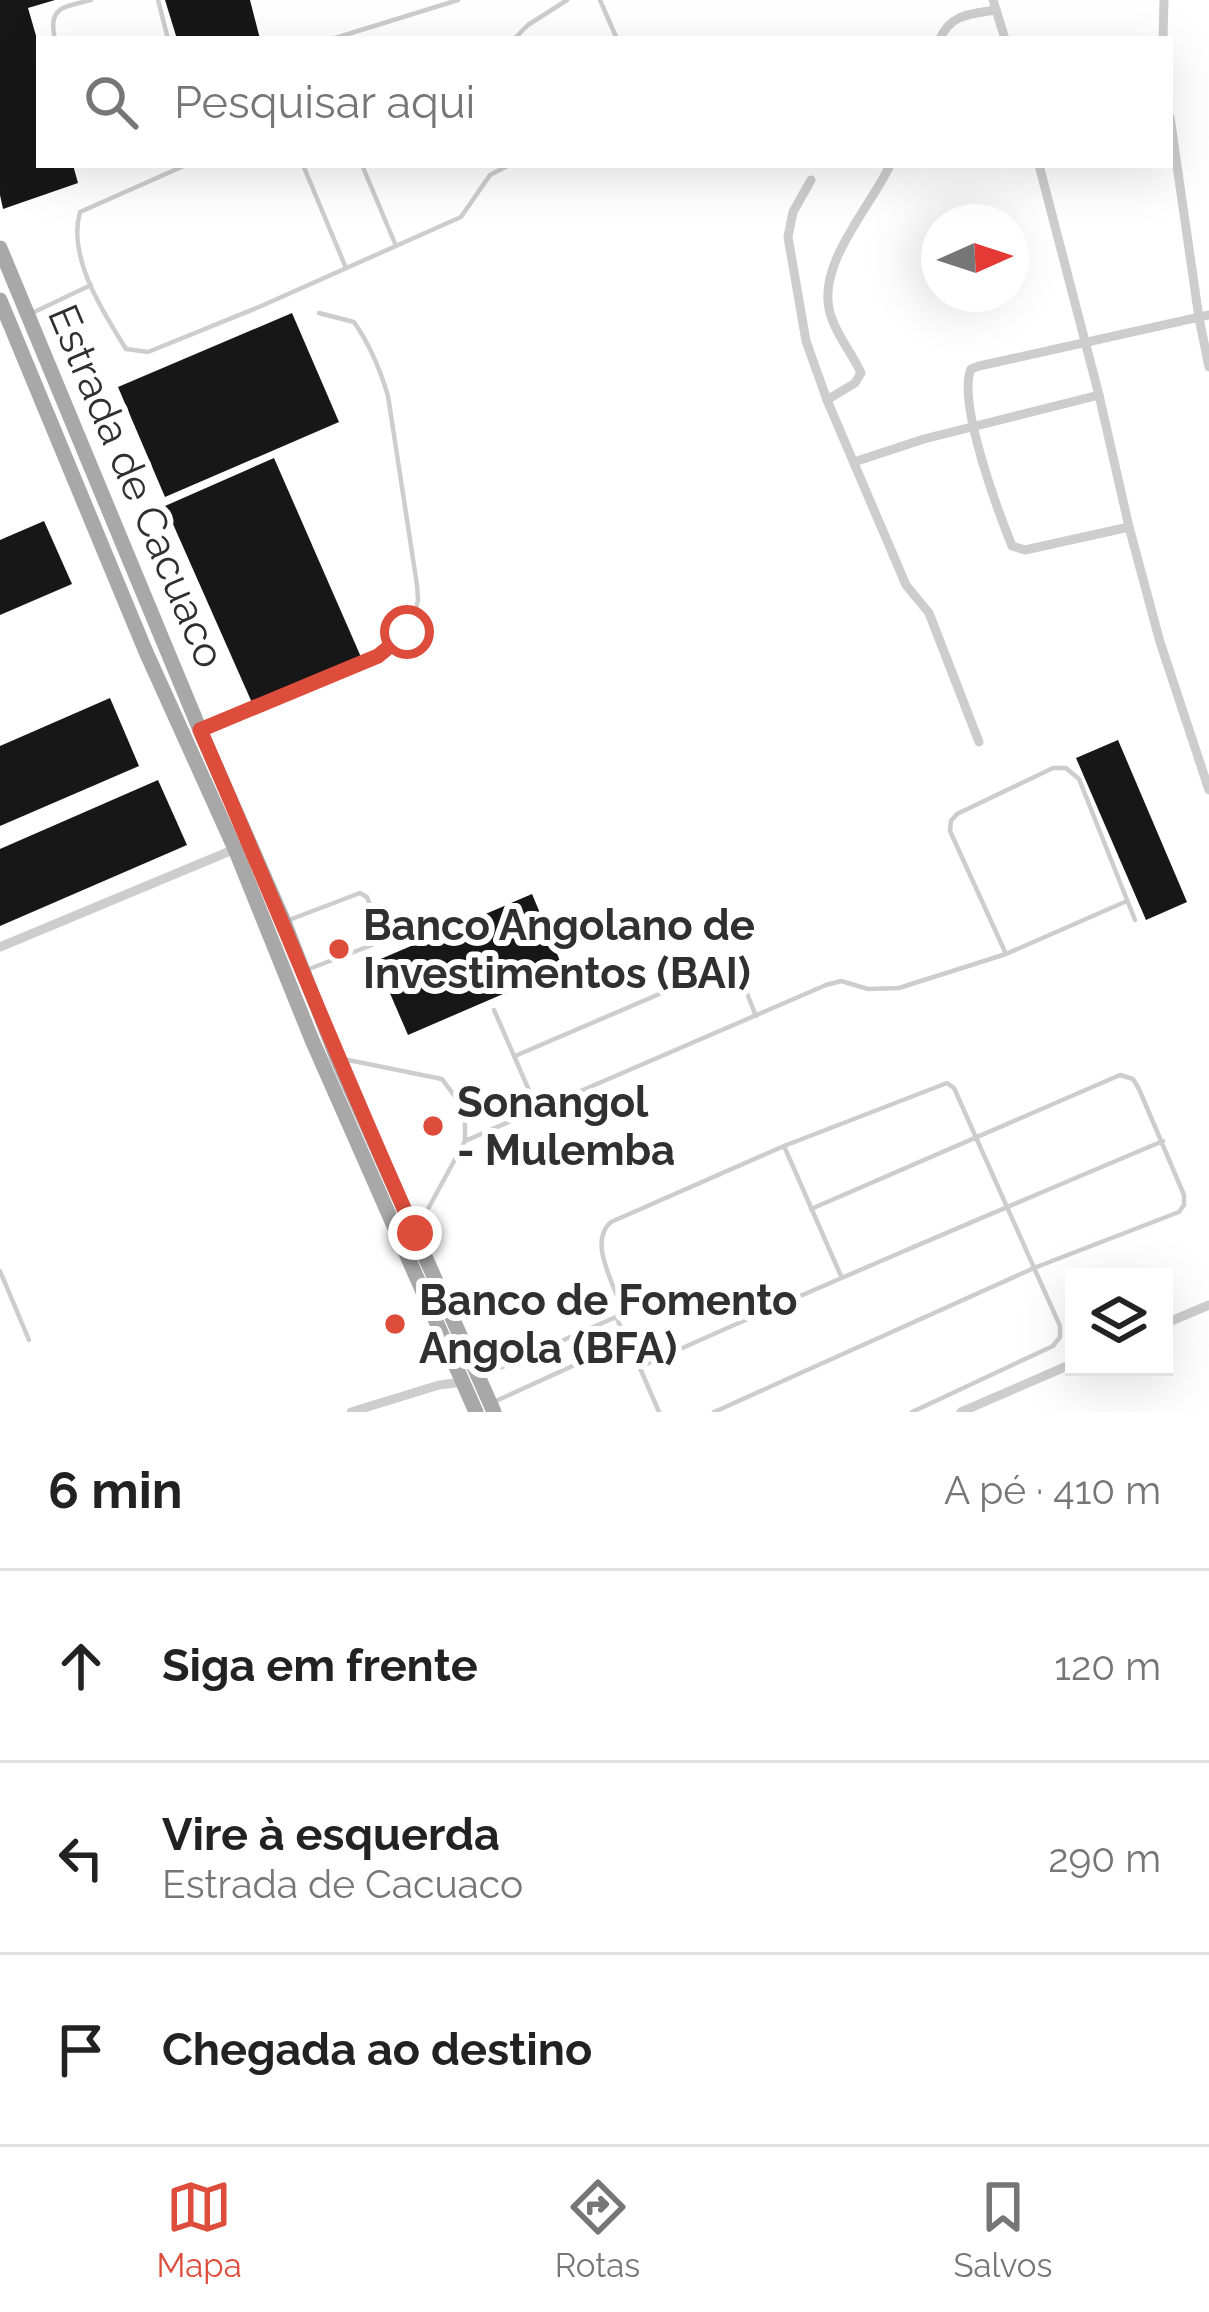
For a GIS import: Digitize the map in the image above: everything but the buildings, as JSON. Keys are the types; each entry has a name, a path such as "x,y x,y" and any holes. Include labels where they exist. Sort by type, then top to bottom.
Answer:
{"main road":[{"name":"Estrada de Cacuaco","path":"0,248 337,1058 415,1233 471,1379"},
{"name":"Estrada de Cacuaco","path":"0,301 312,1040 487,1409"}],"street":[{"path":"1163,36 1164,0"},
{"path":"941,36 959,16 994,5 1004,36"},
{"path":"1173,135 1209,367"},
{"path":"827,400 861,373 831,316 830,280 859,216 888,168"},
{"path":"1040,168 1160,643 1209,790"},
{"path":"811,180 793,212 788,249 802,323 827,400 906,585 928,613 979,742"},
{"path":"1129,527 1025,550 1012,546 973,425 966,387 970,369 1204,316"},
{"path":"854,462 973,425 1099,395"},
{"path":"0,947 235,849"},
{"path":"1173,1320 1209,1305"},
{"path":"961,1412 1065,1367"},
{"path":"351,1412 471,1379"}],"lane":[{"path":"54,36 54,15 91,0"},
{"path":"158,0 167,36"},
{"path":"427,0 430,9"},
{"path":"342,36 458,0"},
{"path":"517,36 567,0"},
{"path":"600,0 616,36"},
{"path":"179,168 80,212 78,239 91,285 126,349 148,352 461,217 490,175 503,168"},
{"path":"304,168 346,268"},
{"path":"363,168 396,246"},
{"path":"27,315 91,285"},
{"path":"200,730 378,656 407,632 417,611 417,585 382,374 354,322 319,313"},
{"path":"1006,954 950,831 951,821 1054,768 1066,768 1078,778 1135,920"},
{"path":"284,922 360,893 367,897 380,927 372,945 303,971"},
{"path":"465,1142 826,985 841,981 868,988 899,988 1006,954 1127,901"},
{"path":"515,1056 727,965 736,967 756,1016"},
{"path":"494,1010 538,1111"},
{"path":"337,1058 442,1079 459,1102 465,1142 415,1233"},
{"path":"714,1412 1034,1268 1179,1212 1184,1196 1133,1079 1120,1075 811,1208"},
{"path":"471,1379 616,1317 621,1306 600,1239 602,1229 611,1222 784,1146 947,1083 954,1088 1060,1326 1060,1336 1053,1346 912,1412"},
{"path":"640,1367 841,1276 1163,1141"},
{"path":"784,1146 841,1276"},
{"path":"0,1271 29,1340"},
{"path":"616,1317 659,1412"},
{"path":"487,1409 627,1341"}],"place":[{"name":"Banco Angolano de Investimentos (BAI)","path":"339,949"},
{"name":"Sonangol - Mulemba","path":"433,1126"},
{"name":"Banco de Fomento Angola (BFA)","path":"395,1324"}],"route":[{"path":"407,632 378,656 200,730 415,1233"}]}
